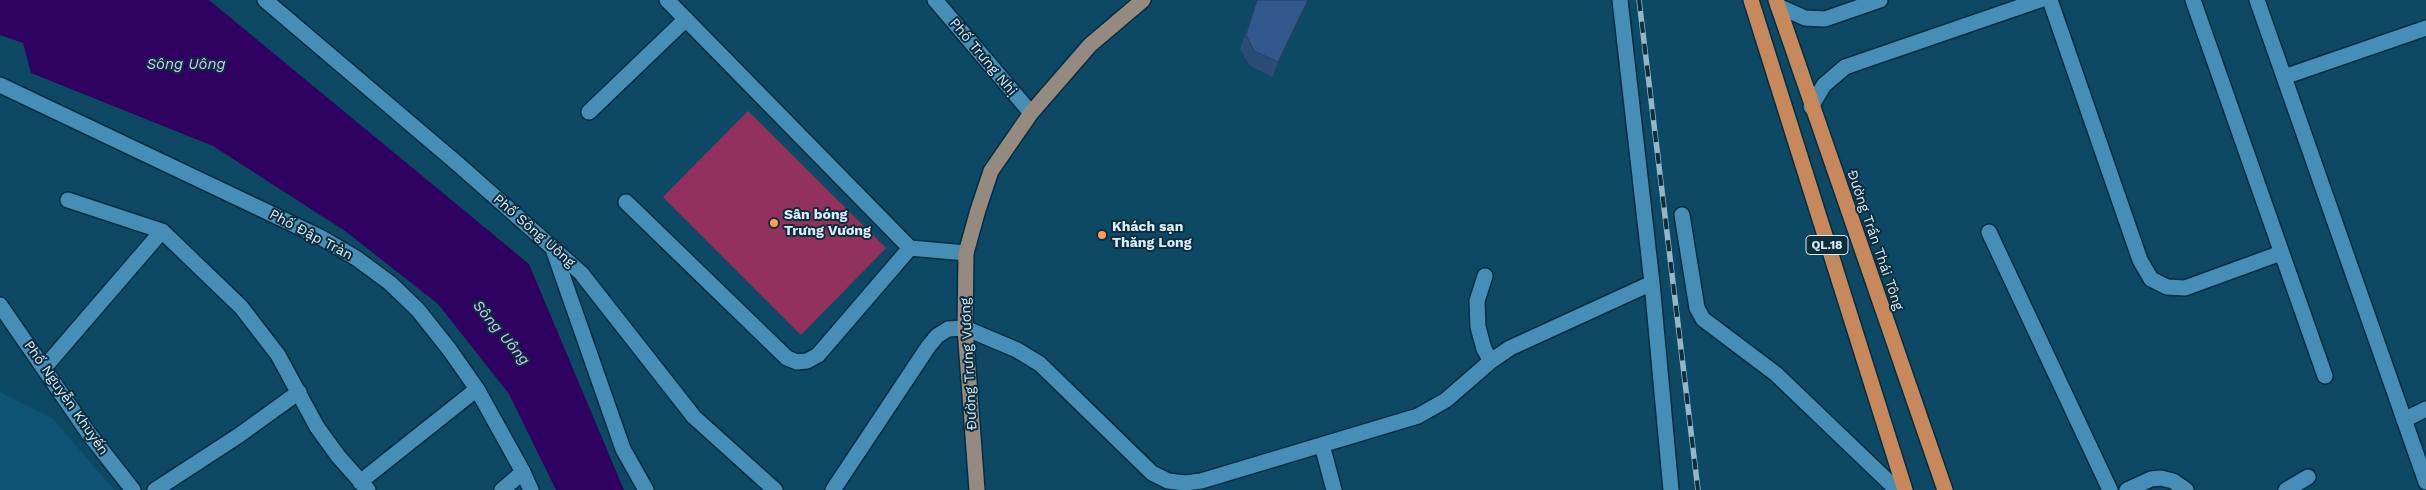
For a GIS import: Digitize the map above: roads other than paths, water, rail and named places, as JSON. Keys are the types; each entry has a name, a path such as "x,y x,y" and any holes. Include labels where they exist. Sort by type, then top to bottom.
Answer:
{"highway":[{"name":"QL.18","path":"1751,0 1905,490"},
{"name":"Đường Trần Thái Tông","path":"1777,3 1811,107 1945,490"}],"main road":[{"name":"Đường Trưng Vương","path":"977,490 965,328 966,253 991,171 1031,113 1090,45 1143,0"}],"street":[{"name":"Phố Sông Uông","path":"265,0 581,273 694,417 775,490"},
{"path":"668,0 910,248 966,253"},
{"name":"Phố Trưng Nhị","path":"935,0 1031,113"},
{"path":"1620,0 1652,283 1671,490"},
{"path":"1777,3 1805,18 1825,19 1880,0"},
{"path":"1811,107 1824,84 1845,67 2040,0"},
{"path":"2050,0 2140,260 2151,279 2166,287 2185,288 2282,253"},
{"path":"2193,0 2325,376"},
{"path":"2257,0 2426,482"},
{"path":"589,112 686,19"},
{"path":"2284,78 2425,33"},
{"name":"Phố Đập Tràn","path":"0,85 320,237 356,258 390,283 418,310 449,349 477,389 531,490"},
{"path":"68,200 162,231 241,307 278,354 317,427 364,486 477,389"},
{"path":"626,202 787,358 797,362 807,361 818,355 910,248"},
{"path":"1682,215 1697,308 1703,319 1769,367 1897,490"},
{"path":"44,368 162,231"},
{"path":"1989,232 2110,490"},
{"path":"553,248 623,449 646,490"},
{"path":"1485,276 1477,301 1478,327 1484,349 1491,361"},
{"path":"833,490 933,342 948,329 965,328 1017,350 1040,364 1152,473 1168,481 1185,483 1201,481 1418,416 1446,400 1469,383 1491,361 1532,336 1652,283"},
{"name":"Phố Nguyễn Khuyến","path":"0,305 89,434 133,490"},
{"path":"154,490 238,436 299,392"},
{"path":"2404,420 2426,409"},
{"path":"1322,445 1334,490"},
{"path":"502,490 523,472"},
{"path":"2286,490 2308,477"},
{"path":"2127,490 2151,479 2161,478 2173,481 2186,490"}],"water":[{"name":"Sông Uông","path":"0,0 209,0 529,264 624,490 556,490 509,394 438,304 345,231 213,146 31,73 23,43 0,35"}],"railway":[{"path":"1639,0 1698,490"}],"place":[{"name":"Sân bóng Trưng Vương","path":"774,223"},
{"name":"Khách sạn Thăng Long","path":"1102,235"}]}
